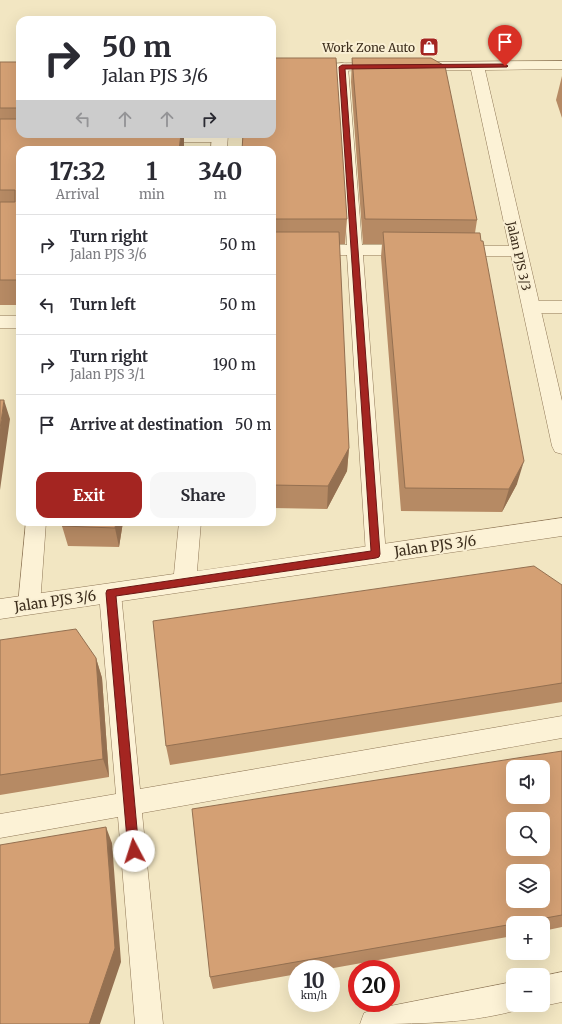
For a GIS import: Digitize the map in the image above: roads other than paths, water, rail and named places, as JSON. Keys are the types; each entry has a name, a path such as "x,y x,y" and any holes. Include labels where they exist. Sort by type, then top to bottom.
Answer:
{"street":[{"path":"276,68 562,65"},
{"name":"Jalan PJS 3/3","path":"477,66 562,446"},
{"path":"185,582 190,526"},
{"name":"Jalan PJS 3/6","path":"0,609 562,527"},
{"path":"550,990 562,987"},
{"path":"375,1024 506,998"}],"lane":[{"path":"342,67 376,554"},
{"path":"141,138 219,141"},
{"path":"276,250 518,251"},
{"path":"531,307 562,307"},
{"path":"0,322 16,322"},
{"path":"29,605 36,526"},
{"path":"110,593 149,1024"},
{"path":"0,826 562,727"}],"place":[{"name":"Work Zone Auto","path":"429,47"}]}
